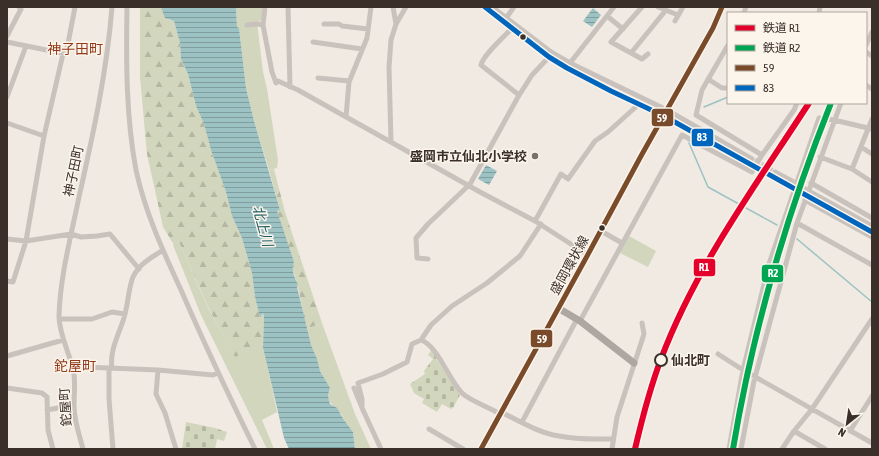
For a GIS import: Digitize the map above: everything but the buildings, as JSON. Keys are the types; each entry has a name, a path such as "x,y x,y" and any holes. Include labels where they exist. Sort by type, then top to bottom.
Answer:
{"main road":[{"name":"盛岡環状線","path":"481,449 588,255 637,162 713,28 722,7"},
{"path":"558,308 578,320 634,363"}],"street":[{"path":"7,36 22,9 19,7"},
{"path":"7,281 13,282 26,241 44,136 63,54 66,54 74,7"},
{"name":"神子田町","path":"63,340 59,319 60,297 71,234 106,63 112,7"},
{"path":"127,7 126,56 130,130 141,191 156,235 217,373 255,449"},
{"path":"264,7 264,25 272,72 276,83 278,81 290,87 541,224 588,255"},
{"path":"288,7 290,87"},
{"path":"346,117 349,81 367,38 371,7"},
{"path":"391,142 389,67 391,40 396,24 406,7"},
{"path":"484,7 549,57 584,77 640,104 701,128 752,159"},
{"path":"492,7 551,52 665,113 699,136 749,164"},
{"path":"506,18 514,7"},
{"path":"570,63 614,7"},
{"path":"642,7 611,42 642,60 648,54"},
{"path":"658,7 678,15"},
{"path":"674,21 683,7"},
{"path":"391,8 396,24"},
{"path":"631,53 666,10"},
{"path":"607,16 622,29"},
{"path":"324,24 339,24 342,26 368,29"},
{"path":"247,25 264,25"},
{"path":"512,28 487,55 481,65 519,96"},
{"path":"867,44 872,32"},
{"path":"7,42 63,54"},
{"path":"313,42 362,49"},
{"path":"7,98 26,46"},
{"path":"727,47 702,90 696,116 762,156"},
{"path":"428,259 416,258 416,238 428,224 469,186 532,75 549,57"},
{"path":"318,78 349,81"},
{"path":"708,79 722,88 727,88"},
{"path":"535,221 560,174 568,179 595,141 608,132 640,104"},
{"path":"522,422 682,134 752,172 797,104"},
{"path":"741,449 755,377 797,223 841,104"},
{"path":"729,449 743,370 769,264 819,118 870,128"},
{"path":"852,169 870,128 872,119"},
{"path":"7,123 44,136"},
{"path":"701,128 709,123"},
{"path":"696,142 699,136"},
{"path":"861,147 872,154"},
{"path":"820,157 852,169 872,182"},
{"path":"772,177 789,183 775,172"},
{"path":"811,183 872,218"},
{"path":"872,226 813,196 872,232"},
{"path":"805,200 872,237"},
{"path":"797,223 872,265"},
{"path":"362,407 362,399 358,383 408,362 412,344 421,340 431,325 452,306 487,283 520,256 541,224"},
{"path":"601,231 622,242"},
{"path":"7,240 26,241 71,234 87,237 110,234 140,269"},
{"path":"112,449 109,399 110,368 116,337 125,314 133,277 148,259 163,250"},
{"path":"59,319 92,320 112,312 125,314"},
{"path":"782,449 812,409 872,319"},
{"path":"612,449 617,417 644,334 642,323"},
{"path":"7,356 63,340"},
{"name":"鉈屋町","path":"63,340 73,368 76,424 83,449"},
{"path":"421,340 427,342 433,348 440,362 463,394 500,413 558,436 570,438 613,439"},
{"path":"718,354 755,377 872,443"},
{"path":"73,368 84,367 158,370 213,375 217,373"},
{"path":"158,370 156,394 165,413 176,449"},
{"path":"7,388 42,393 47,396 48,430 53,449"},
{"path":"354,388 381,449"},
{"path":"850,431 872,396"},
{"path":"47,410 74,405"},
{"path":"429,429 463,449"},
{"path":"794,431 825,449"}],"green space":[{"path":"140,7 161,7 169,20 174,21 180,43 181,59 188,74 196,106 204,124 211,150 226,192 232,216 242,238 252,273 255,297 260,317 263,313 264,316 263,344 235,357 210,311 179,242 174,245 163,227 147,154 140,77"},
{"path":"236,7 263,7 262,19 257,22 263,72 278,160 277,168 269,170 254,121 246,88 239,28 237,27"},
{"path":"274,169 285,212 322,323 306,329 299,292 277,211 280,210 269,170"},
{"path":"629,236 656,251 648,267 620,253"},
{"path":"179,242 209,310 235,356 263,344 277,412 262,420 274,449 267,449 201,315 173,245"},
{"path":"322,323 355,414 371,449 355,449 353,432 342,415 329,401 328,395 330,389 318,367 306,331 306,329"},
{"path":"432,349 437,360 460,395 453,408 451,409 442,404 437,412 422,403 424,399 414,393 410,384 425,374 424,371 433,359 428,355"},
{"path":"186,422 227,432 224,441 217,439 215,449 182,449"}],"water":[{"name":"北上川","path":"161,7 236,7 237,27 239,28 246,88 280,210 277,211 294,262 293,273 298,284 297,287 311,345 320,371 330,388 328,395 330,404 337,408 353,432 355,449 289,449 284,438 263,347 264,316 263,313 260,317 255,297 252,273 242,238 232,216 226,192 211,150 204,124 196,106 188,74 181,59 180,43 174,21 165,18"},
{"path":"593,8 601,15 592,27 583,21"},
{"path":"486,165 497,171 489,185 478,179"}],"waterway":[{"path":"704,107 727,97"},
{"path":"689,143 708,187 777,225"},
{"path":"797,239 872,302"}],"tunnel":[{"path":"755,160 775,172"},
{"path":"749,164 772,177"},
{"path":"790,180 814,194"},
{"path":"787,185 812,198"}],"rail line":[{"name":"R1","path":"635,449 646,404 657,370 675,325 691,291 728,227 808,104"},
{"name":"R2","path":"733,449 750,360 785,230 831,104"}],"transit line":[{"name":"83","path":"485,7 549,57 567,68 664,116 872,232"},
{"name":"59","path":"481,449 641,156 713,28 722,7"}],"place":[{"name":"盛岡市立仙北小学校","path":"535,156"},
{"name":"仙北町","path":"661,360"}],"district":[{"name":"神子田町","path":"75,49"},
{"name":"鉈屋町","path":"75,366"}]}
